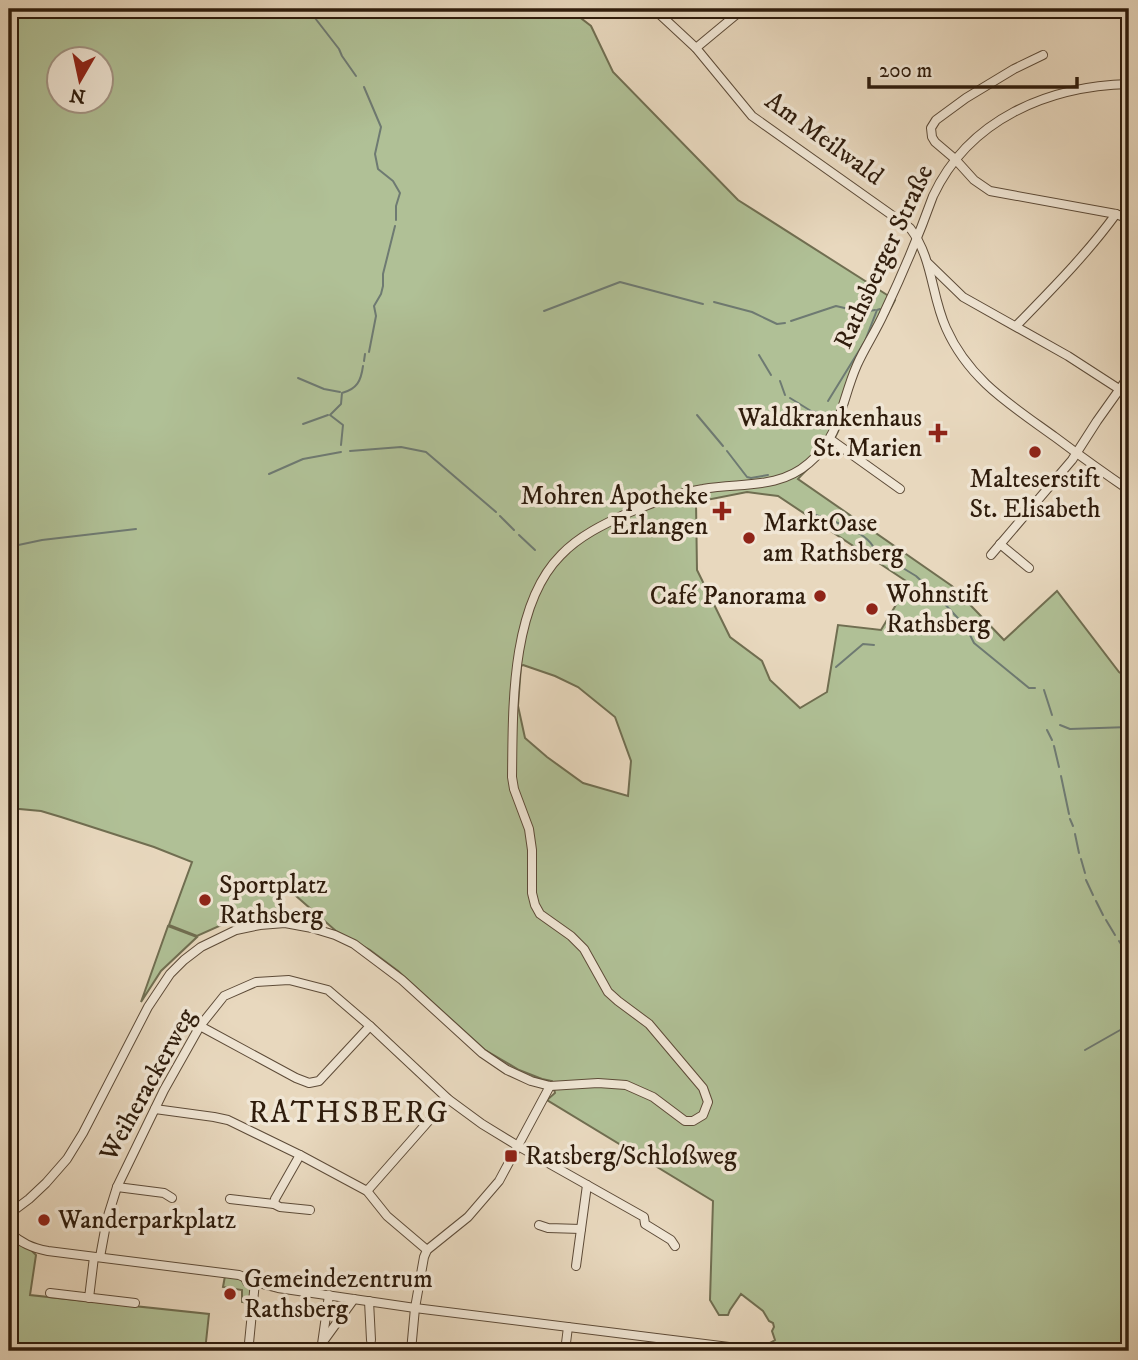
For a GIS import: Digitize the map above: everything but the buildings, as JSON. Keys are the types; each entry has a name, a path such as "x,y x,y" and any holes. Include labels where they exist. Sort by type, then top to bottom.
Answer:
{"street":[{"name":"Am Meilwald","path":"654,9 696,48 752,116 876,202 911,228 917,236"},
{"path":"696,48 743,9"},
{"path":"1043,55 997,79 936,120 931,128 934,142 955,159 974,180 990,191 1116,214 1129,219"},
{"name":"Rathsberger Straße","path":"550,1086 598,1083 626,1085 653,1097 681,1119 689,1121 703,1115 708,1102 705,1092 663,1040 642,1018 608,992 584,949 540,914 535,905 529,829 512,777 518,652 524,623 542,581 561,554 576,541 611,520 681,493 711,487 777,481 808,464 830,439 842,412 855,368 883,316 940,181 968,143 986,128 1028,105 1060,92 1101,84 1129,84"},
{"path":"1016,326 1071,269 1116,214"},
{"path":"917,236 929,264 945,326 959,354 979,379 1129,490"},
{"path":"929,264 963,297 1068,356 1119,389"},
{"path":"991,555 1077,453 1129,376"},
{"path":"830,439 901,489"},
{"path":"1000,544 1029,568"},
{"path":"9,1214 46,1183 67,1159 148,1007 170,974 184,960 201,947 236,930 260,925 285,923 335,935 372,956 402,980 482,1053 507,1070 550,1086 499,1181 468,1217 427,1250 415,1308 411,1351"},
{"name":"Weiherackerweg","path":"89,1298 97,1257 117,1187 164,1090 200,1026 224,996 256,982 289,980 328,990 448,1099 482,1124 644,1217 645,1224 675,1245"},
{"path":"200,1026 309,1083 319,1081 370,1026"},
{"path":"367,1191 448,1099"},
{"path":"155,1110 228,1120 300,1155 367,1191 387,1216 427,1250"},
{"path":"274,1204 300,1155"},
{"path":"576,1265 587,1185"},
{"path":"117,1187 164,1194 172,1198"},
{"path":"230,1199 310,1210"},
{"path":"539,1225 548,1228 581,1229"},
{"path":"9,1232 21,1243 36,1249 239,1275 278,1288 753,1351"},
{"path":"255,1282 249,1343 256,1351"},
{"path":"50,1293 135,1303"},
{"path":"323,1347 329,1295"},
{"path":"323,1347 328,1334 355,1299"},
{"path":"369,1301 371,1340"},
{"path":"565,1351 568,1327"}],"green space":[{"path":"9,9 569,9 591,26 613,72 738,200 895,300 861,363 834,440 798,479 952,586 1004,640 1057,591 1119,672 1129,679 1129,1351 761,1351 761,1348 775,1340 773,1323 763,1311 741,1294 728,1315 719,1315 710,1300 713,1201 547,1100 555,1093 552,1081 519,1070 485,1050 398,971 370,950 336,931 288,889 279,886 277,888 279,915 256,917 229,924 228,922 197,936 169,925 192,862 41,811 9,808","holes":["747,492 778,496 909,583 881,630 838,625 827,692 800,708 770,680 762,661 730,637 697,570 696,502","523,665 578,687 615,717 631,761 628,796 583,783 525,738 518,706"]},
{"path":"168,926 197,937 161,971 141,1002"},
{"path":"9,1232 36,1255 30,1295 209,1314 205,1351 9,1351"},
{"path":"225,1276 241,1279 244,1285 251,1288 249,1303 242,1302 242,1290 223,1287"}],"waterway":[{"path":"308,9 356,76"},
{"path":"364,87 381,127 375,154 378,169 393,181 400,193 396,220"},
{"path":"369,352 376,316 374,306 381,294 395,226"},
{"path":"544,311 620,282 703,304"},
{"path":"714,302 752,312 777,324 785,323"},
{"path":"791,321 836,306 853,310"},
{"path":"828,401 865,341 877,310 880,309"},
{"path":"863,312 875,310"},
{"path":"364,361 365,354"},
{"path":"759,355 771,375"},
{"path":"341,445 343,425 330,415 341,404 342,393 357,384 363,366"},
{"path":"298,378 324,389 340,392"},
{"path":"780,381 785,395"},
{"path":"790,398 811,411 824,414"},
{"path":"303,424 328,415"},
{"path":"697,415 723,446"},
{"path":"350,451 401,447 426,452 496,512"},
{"path":"727,451 747,477 768,475"},
{"path":"269,474 303,459 341,452"},
{"path":"813,514 839,523 866,538 875,551 916,576 937,595"},
{"path":"500,516 514,530"},
{"path":"9,547 42,540 136,529"},
{"path":"519,535 535,550"},
{"path":"942,601 966,627 974,643 1029,688 1035,688"},
{"path":"836,667 863,644 874,645"},
{"path":"1044,690 1052,715"},
{"path":"1060,725 1070,729 1129,727"},
{"path":"1047,730 1052,740"},
{"path":"1054,746 1059,767"},
{"path":"1061,776 1069,814"},
{"path":"1070,819 1073,826"},
{"path":"1075,834 1079,853"},
{"path":"1081,859 1085,873"},
{"path":"1086,880 1093,895"},
{"path":"1096,901 1103,915"},
{"path":"1106,920 1115,935"},
{"path":"1119,941 1129,956"},
{"path":"1085,1050 1129,1025"}],"place":[{"name":"Waldkrankenhaus St. Marien","path":"938,433"},
{"name":"Malteserstift St. Elisabeth","path":"1035,452"},
{"name":"Mohren Apotheke Erlangen","path":"722,511"},
{"name":"MarktOase am Rathsberg","path":"749,538"},
{"name":"Café Panorama","path":"820,596"},
{"name":"Wohnstift Rathsberg","path":"872,609"},
{"name":"Sportplatz Rathsberg","path":"205,900"},
{"name":"Ratsberg/Schloßweg","path":"511,1156"},
{"name":"Wanderparkplatz","path":"44,1220"},
{"name":"Gemeindezentrum Rathsberg","path":"230,1294"}],"district":[{"name":"RATHSBERG","path":"349,1113"}]}
